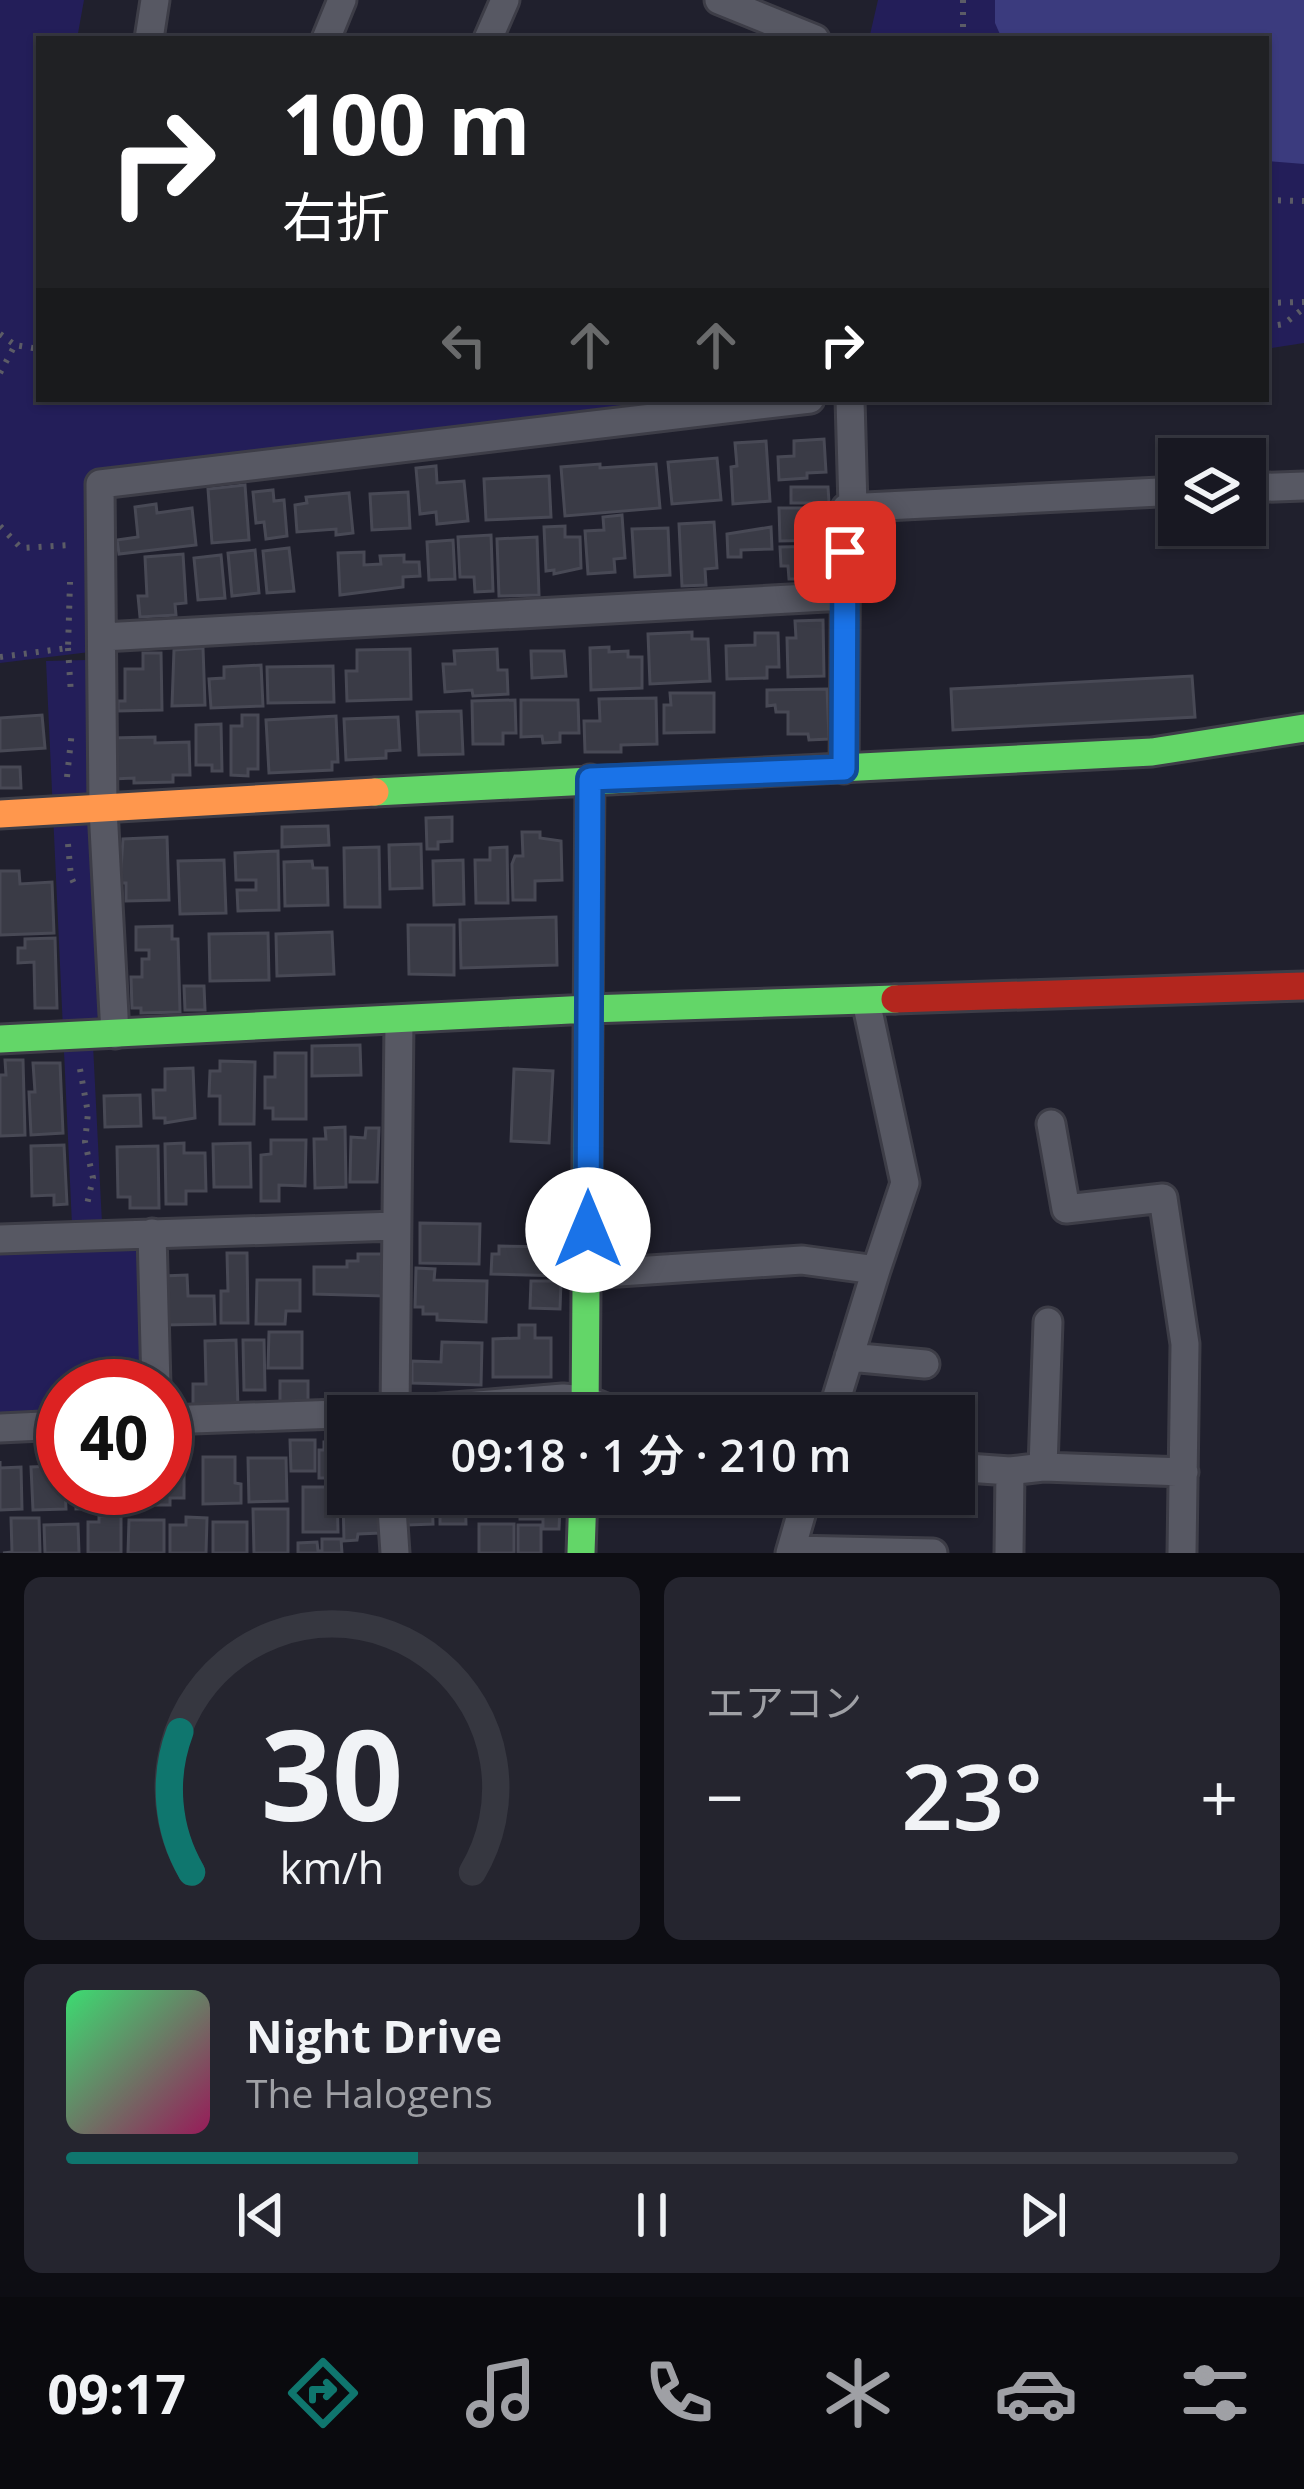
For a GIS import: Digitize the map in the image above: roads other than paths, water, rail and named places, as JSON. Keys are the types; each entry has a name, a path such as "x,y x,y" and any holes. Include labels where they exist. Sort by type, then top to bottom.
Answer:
{"street":[{"path":"149,36 155,0"},
{"path":"327,36 342,0"},
{"path":"489,36 505,0"},
{"path":"719,0 808,36"},
{"path":"115,1034 103,809 100,484 785,402"},
{"path":"850,402 854,507"},
{"path":"1266,487 1304,485"},
{"path":"844,769 846,508 1158,492"},
{"path":"103,637 844,596"},
{"path":"0,814 1152,752 1304,728"},
{"path":"586,1395 590,779"},
{"path":"0,1039 589,1009 1304,986"},
{"path":"837,1395 905,1183 866,1001"},
{"path":"390,1395 399,1020"},
{"path":"1051,1124 1066,1209 1162,1198 1185,1344 1182,1553"},
{"path":"0,1239 395,1226"},
{"path":"152,1233 155,1359"},
{"path":"588,1274 802,1260 876,1270"},
{"path":"1043,1468 1048,1322"},
{"path":"849,1357 925,1364"},
{"path":"192,1419 327,1415"},
{"path":"0,1428 36,1426"},
{"path":"975,1469 1184,1472"},
{"path":"1009,1553 1010,1471"},
{"path":"392,1515 395,1553"},
{"path":"581,1553 582,1515"},
{"path":"801,1515 791,1551 933,1553"}]}
